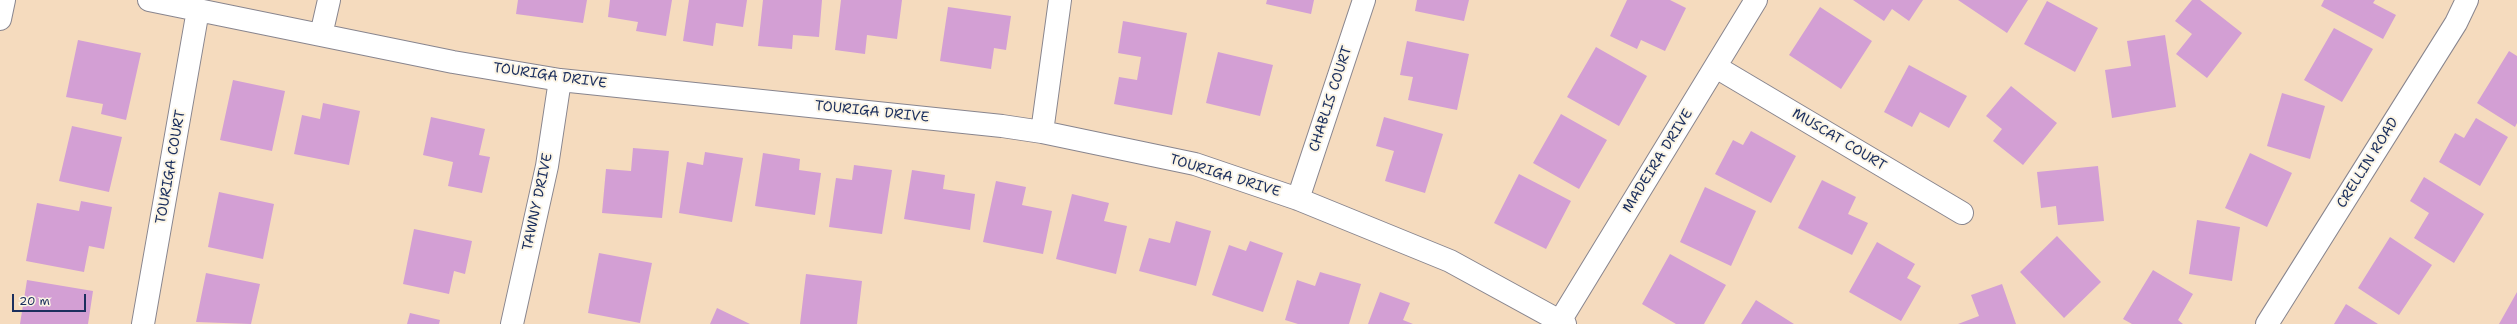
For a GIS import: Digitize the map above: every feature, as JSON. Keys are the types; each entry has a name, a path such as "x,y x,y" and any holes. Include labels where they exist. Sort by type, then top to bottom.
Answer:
{"street":[{"path":"0,19 4,0"},
{"name":"TOURIGA DRIVE","path":"149,0 453,62 560,80 1042,132 1195,164 1298,199 1450,261 1563,322"},
{"path":"321,35 329,0"},
{"path":"1042,132 1060,0"},
{"name":"CHABLIS COURT","path":"1298,199 1364,0"},
{"name":"MADEIRA DRIVE","path":"1563,322 1756,0"},
{"name":"CRELLIN ROAD","path":"2268,324 2456,23 2467,0"},
{"name":"TOURIGA COURT","path":"143,324 198,10"},
{"name":"MUSCAT COURT","path":"1716,67 1962,213"},
{"name":"TAWNY DRIVE","path":"512,324 547,166 560,80"}],"building":[{"path":"518,0 587,0 583,23 516,14"},
{"path":"610,0 672,0 666,36 636,31 638,22 608,17"},
{"path":"689,0 747,0 743,27 716,23 713,46 683,41"},
{"path":"763,0 822,0 819,37 793,35 792,49 758,46"},
{"path":"841,0 902,0 897,39 867,35 865,54 835,50"},
{"path":"1267,0 1314,0 1311,14 1266,4"},
{"path":"1417,0 1469,0 1464,21 1415,11"},
{"path":"1627,0 1670,0 1686,8 1665,51 1641,40 1637,49 1610,36"},
{"path":"1853,0 1923,0 1909,21 1892,9 1884,21"},
{"path":"1958,0 2028,0 2007,33"},
{"path":"2192,0 2200,0 2242,33 2207,78 2176,54 2192,34 2175,21"},
{"path":"2324,0 2375,0 2373,3 2396,15 2383,39 2321,6"},
{"path":"2047,1 2098,28 2075,72 2024,44"},
{"path":"948,7 1011,16 1006,50 994,48 991,69 940,61"},
{"path":"1820,7 1872,41 1841,89 1789,55"},
{"path":"1123,21 1187,33 1172,115 1114,104 1119,77 1137,80 1141,57 1118,53"},
{"path":"2334,28 2373,49 2342,102 2304,80"},
{"path":"2165,35 2176,107 2112,118 2105,70 2131,66 2127,41"},
{"path":"78,40 141,53 126,120 101,114 103,104 66,97"},
{"path":"1407,41 1469,54 1457,110 1408,100 1413,77 1400,75"},
{"path":"1596,47 1647,76 1619,126 1567,97"},
{"path":"2509,51 2517,56 2517,123 2515,127 2477,103"},
{"path":"1218,52 1273,65 1260,116 1206,103"},
{"path":"1909,65 1967,96 1949,128 1920,112 1912,127 1884,112"},
{"path":"233,80 285,91 272,151 220,140"},
{"path":"2011,86 2057,123 2023,165 1993,141 2002,129 1986,116"},
{"path":"2282,93 2325,106 2310,159 2267,146"},
{"path":"323,103 360,111 349,165 294,154 302,115 320,119"},
{"path":"1561,114 1607,140 1579,189 1533,163"},
{"path":"431,117 485,129 479,155 490,157 482,193 448,186 453,162 423,155"},
{"path":"1384,117 1443,134 1425,193 1385,181 1394,151 1376,146"},
{"path":"2476,118 2508,137 2480,186 2439,162 2455,133 2464,138"},
{"path":"72,126 122,137 109,192 59,181"},
{"path":"1751,131 1796,156 1771,203 1715,174 1733,140 1743,145"},
{"path":"633,148 669,151 662,218 602,213 606,169 631,171"},
{"path":"705,152 743,158 732,222 679,213 687,162 703,165"},
{"path":"763,153 800,159 799,170 821,173 815,215 755,206"},
{"path":"2250,153 2292,173 2267,227 2225,208"},
{"path":"854,165 892,170 882,234 829,227 836,178 852,180"},
{"path":"2098,166 2104,221 2058,225 2056,206 2041,208 2037,172"},
{"path":"912,170 945,175 943,189 975,194 970,230 904,219"},
{"path":"1519,174 1571,201 1546,249 1494,223"},
{"path":"2424,177 2484,214 2454,263 2414,238 2429,213 2410,201"},
{"path":"1822,180 1856,197 1848,214 1868,223 1852,255 1798,228"},
{"path":"996,181 1026,187 1022,205 1052,211 1043,254 983,242"},
{"path":"1705,187 1756,211 1731,266 1680,242"},
{"path":"219,192 274,204 263,259 208,247"},
{"path":"1072,194 1109,203 1104,221 1127,226 1116,274 1056,259"},
{"path":"81,201 112,207 104,249 89,246 84,272 26,261 37,203 79,211"},
{"path":"2197,220 2240,227 2232,281 2189,274"},
{"path":"1176,221 1211,231 1196,286 1139,271 1149,238 1170,243"},
{"path":"414,229 472,241 465,274 454,271 449,294 403,284"},
{"path":"2057,236 2101,282 2064,318 2020,272"},
{"path":"2390,237 2432,265 2399,315 2358,288"},
{"path":"1250,241 1283,253 1263,312 1212,295 1229,245 1246,251"},
{"path":"1877,242 1915,264 1907,278 1921,286 1901,321 1849,292"},
{"path":"599,253 652,263 640,323 588,313"},
{"path":"1670,254 1726,285 1704,324 1676,324 1642,304"},
{"path":"2153,270 2193,294 2178,320 2183,324 2132,324 2123,319"},
{"path":"1320,272 1361,284 1349,324 1298,324 1285,320 1297,280 1315,286"},
{"path":"206,273 260,284 251,324 196,322"},
{"path":"806,274 862,281 857,324 800,324"},
{"path":"27,280 93,291 88,324 20,324"},
{"path":"2002,284 2016,324 1958,324 1979,316 1971,295"},
{"path":"1380,292 1410,303 1403,320 1413,324 1368,324"},
{"path":"2517,292 2517,324 2499,324"},
{"path":"1756,300 1794,324 1741,324"},
{"path":"2346,304 2378,324 2334,324"},
{"path":"717,308 750,324 710,324"},
{"path":"410,313 440,320 439,324 407,324"}]}
